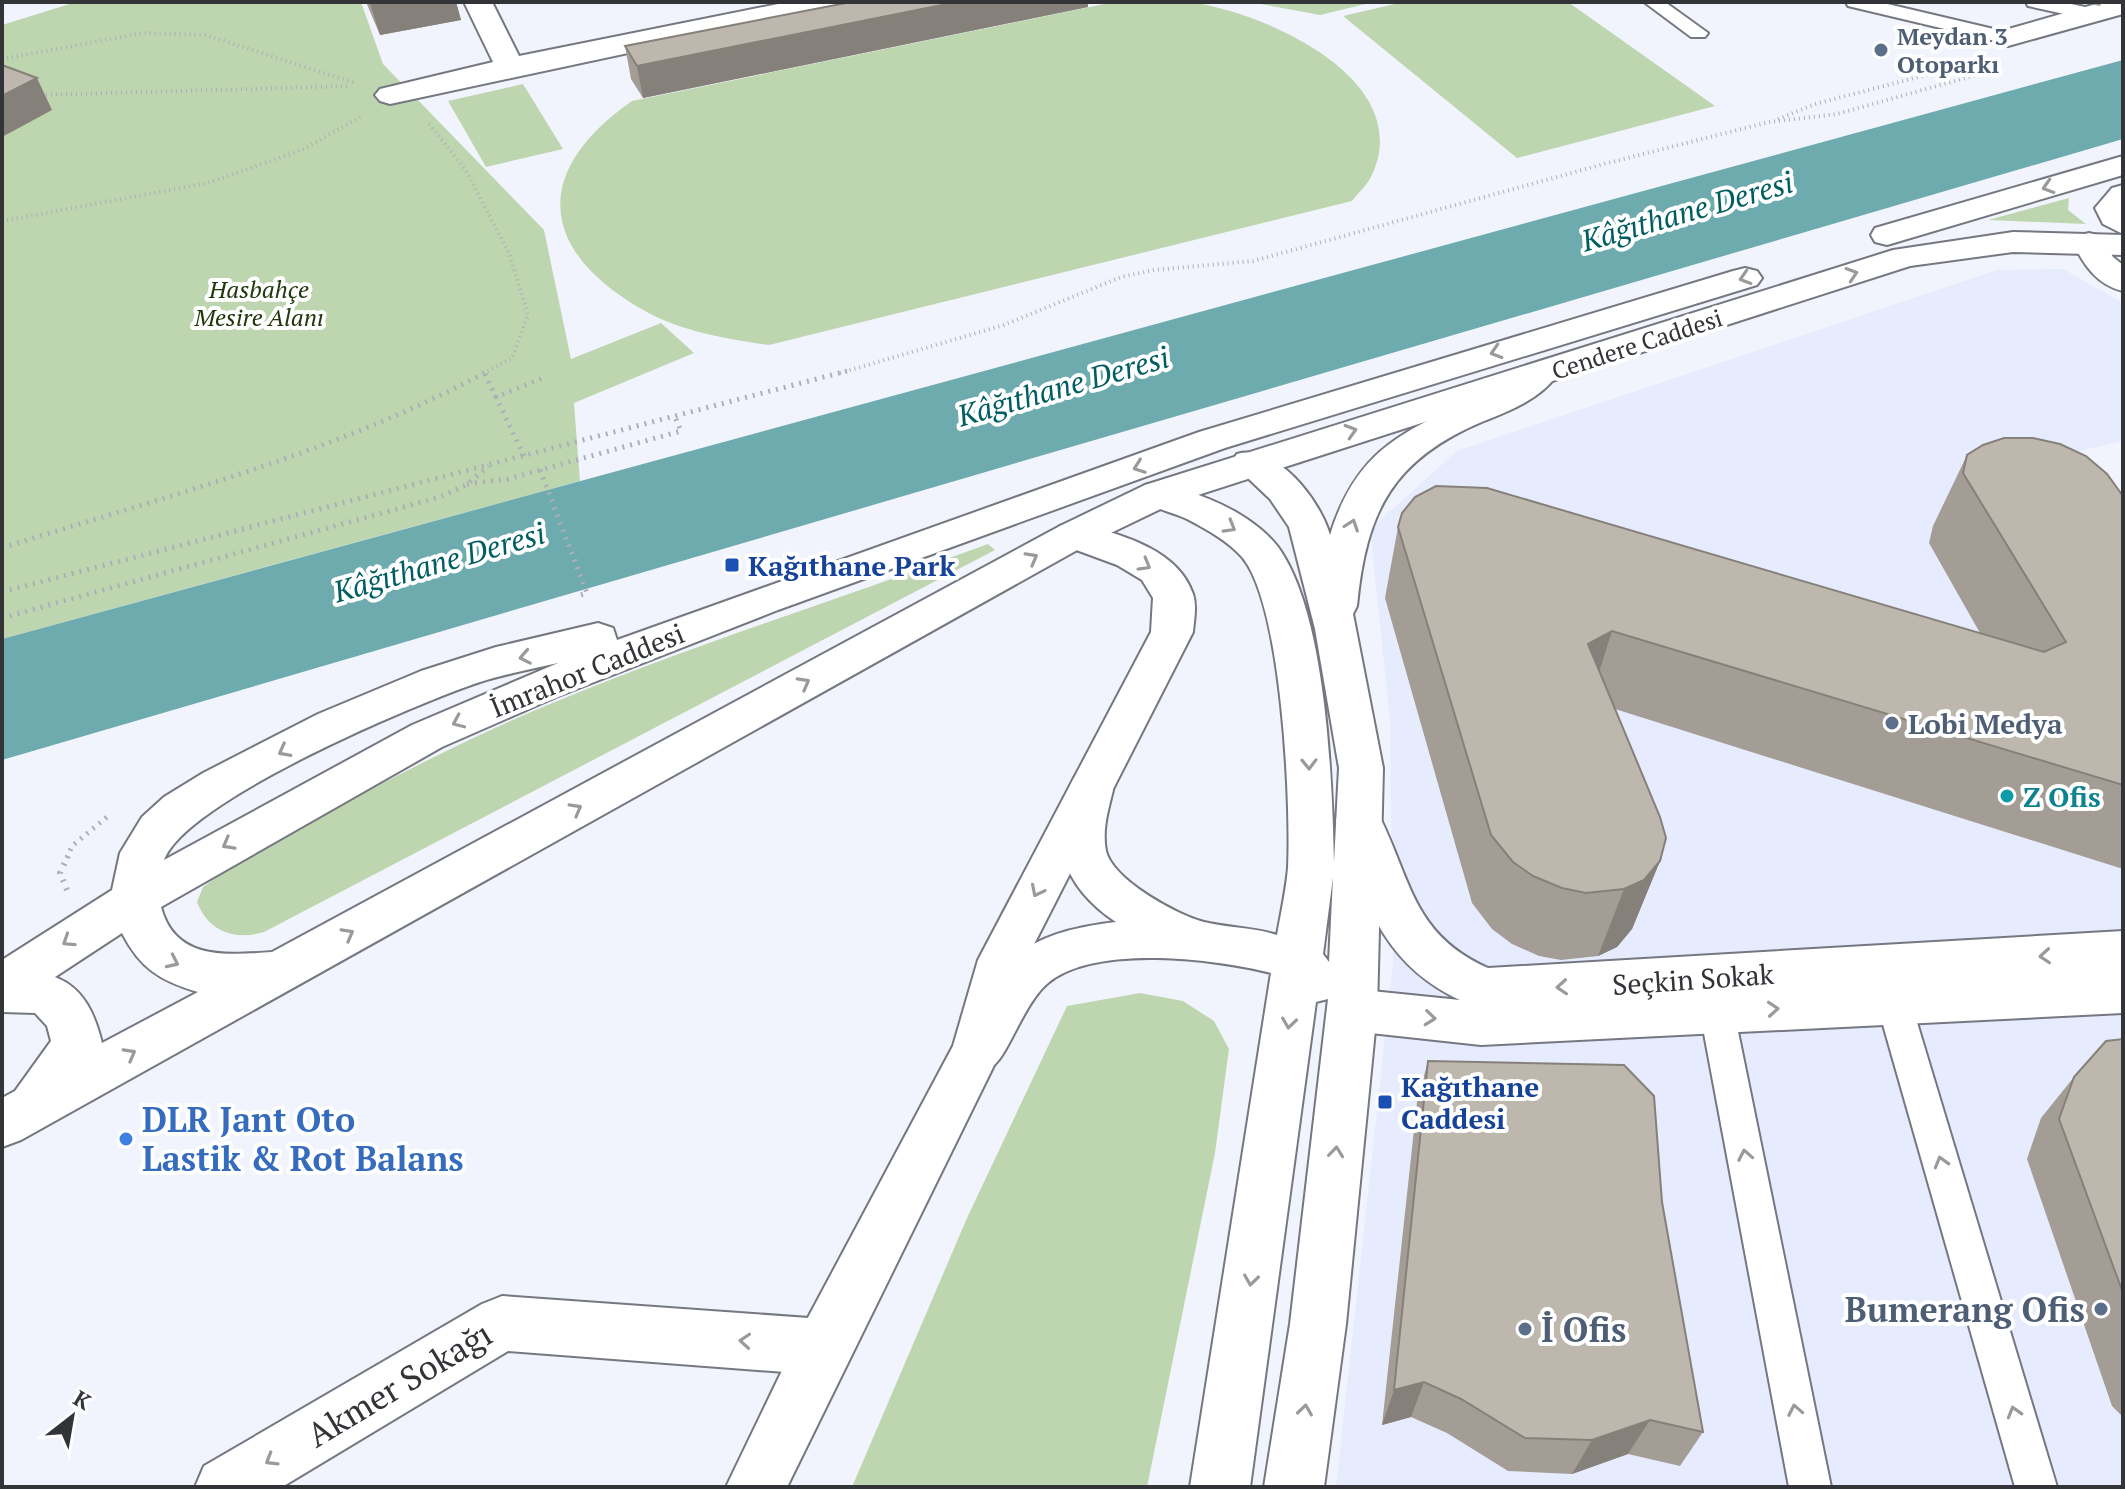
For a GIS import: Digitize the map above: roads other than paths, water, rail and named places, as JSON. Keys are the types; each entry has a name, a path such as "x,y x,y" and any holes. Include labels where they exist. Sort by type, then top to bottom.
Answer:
{"main road":[{"path":"478,2 510,67"},
{"path":"394,98 510,67 829,2"},
{"path":"2008,38 2123,5"},
{"name":"Cendere Caddesi","path":"1212,440 2123,165"},
{"path":"2123,195 2116,198 2111,208 2114,217 2123,224"},
{"path":"2089,243 2100,263 2123,281"},
{"name":"Cendere Caddesi","path":"1159,494 1250,462 1538,376 1905,257 1983,244 2123,245"},
{"path":"1336,629 1339,569 1348,534 1358,508 1386,465 1429,432 1496,404 1538,376"},
{"path":"1212,440 1250,462 1276,482 1298,506 1308,526 1336,629 1361,768 1352,1010 1318,1324 1294,1487"},
{"name":"İmrahor Caddesi","path":"2,988 134,900 427,736 541,686 764,600 1212,440"},
{"path":"7,1121 1074,535 1159,494 1200,510 1245,536 1263,555 1287,616 1309,753 1311,870 1220,1487"},
{"path":"977,1049 1002,960 1172,632 1174,597 1166,580 1152,567 1074,535"},
{"path":"280,972 232,974 171,964 154,951 134,900 135,878 143,853 158,829 200,794 392,698 466,671 764,600"},
{"path":"1090,790 1080,830 1082,854 1098,885 1142,914 1193,939"},
{"name":"Seçkin Sokak","path":"1359,820 1401,928 1423,955 1453,978 1484,989 1889,984 2123,992"},
{"path":"756,1487 823,1347 977,1049 1019,980 1040,962 1075,949 1122,940 1193,939 1298,960 1316,982 1352,1010"},
{"name":"Seçkin Sokak","path":"1352,1010 1481,1024 1717,1012 2123,951"},
{"path":"2,988 27,988 47,994 66,1010 73,1022 77,1044 58,1074 7,1121"},
{"name":"Akmer Sokağı","path":"225,1487 502,1323 823,1347"}],"lane":[{"path":"1653,2 1698,33"},
{"path":"1855,2 2008,38"},
{"path":"2035,2 2092,14"},
{"path":"1889,984 2036,1487"},
{"path":"1717,1012 1810,1487"}],"water":[{"name":"Kâğıthane Deresi","path":"2123,60 2123,139 2,760 2,639"}],"place":[{"name":"Meydan 3 Otoparkı","path":"1881,50"},
{"name":"Kağıthane Park","path":"732,565"},
{"name":"Lobi Medya","path":"1892,723"},
{"name":"Z Ofis","path":"2007,796"},
{"name":"Kağıthane Caddesi","path":"1385,1102"},
{"name":"DLR Jant Oto Lastik & Rot Balans","path":"126,1139"},
{"name":"Bumerang Ofis","path":"2101,1309"},
{"name":"İ Ofis","path":"1525,1329"}],"park label":[{"name":"Hasbahçe Mesire Alanı","path":"259,303"}]}
